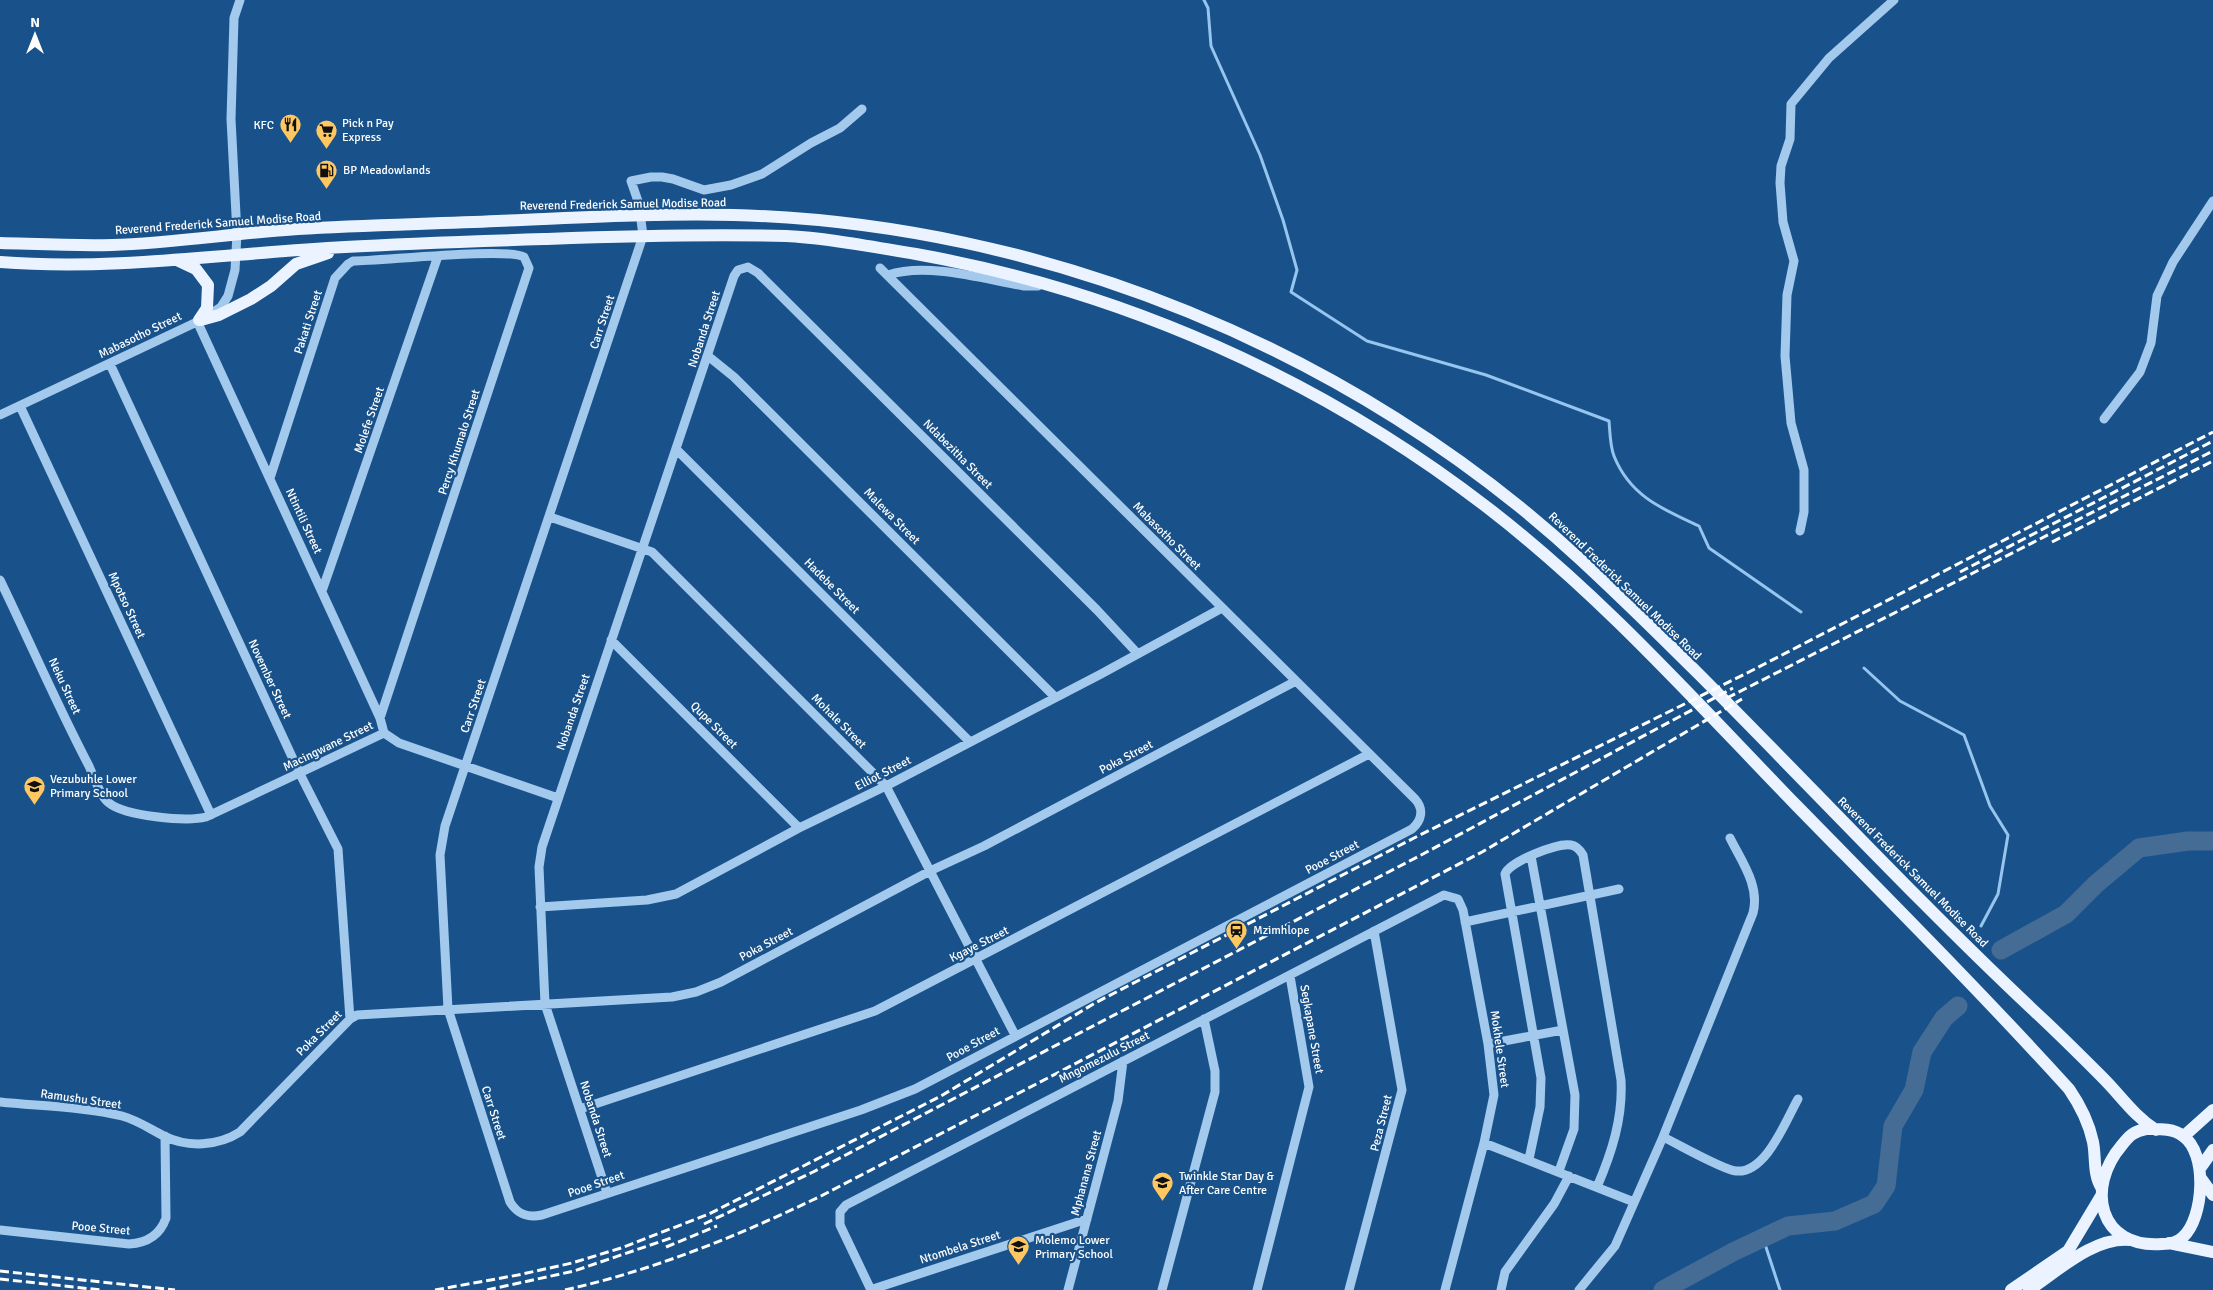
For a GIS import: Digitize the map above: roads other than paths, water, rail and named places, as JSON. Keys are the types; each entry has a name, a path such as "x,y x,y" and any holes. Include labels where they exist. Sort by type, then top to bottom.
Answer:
{"main road":[{"name":"Reverend Frederick Samuel Modise Road","path":"0,243 112,245 299,229 641,215 733,215 840,223 925,235 1016,255 1161,300 1257,342 1333,382 1411,428 1515,503 1577,556 1636,612 1963,944 2106,1081 2140,1119 2156,1130"},
{"path":"0,262 91,265 347,246 643,236 791,236 955,261 1051,285 1134,312 1240,357 1326,400 1430,466 1488,508 1565,572 1654,658 2036,1052 2069,1089 2080,1106 2093,1141 2097,1178 2106,1214 2114,1229 2124,1237 2152,1244 2178,1242 2184,1237 2193,1222 2201,1172 2213,1150"},
{"path":"199,320 219,315 251,299 302,261 347,246"},
{"path":"176,260 196,269 208,285 207,308 199,320"},
{"path":"2184,1136 2213,1110"},
{"path":"2011,1290 2068,1251 2101,1192 2108,1165 2130,1135 2141,1130 2156,1130 2172,1131 2184,1136 2194,1148 2201,1172 2213,1195"},
{"path":"2029,1290 2100,1245 2121,1239 2137,1240"},
{"path":"2169,1243 2213,1252"}],"street":[{"name":"Mabasotho Street","path":"0,415 199,320 221,307 228,296 232,284 237,234 231,119 234,18 240,0"},
{"path":"1800,531 1804,512 1804,470 1791,423 1785,356 1787,295 1794,261 1784,222 1780,183 1781,166 1790,139 1791,104 1829,58 1894,0"},
{"name":"Carr Street","path":"518,1211 510,1202 448,1010 440,854 445,826 643,236 641,215 631,181 662,177 673,179 700,190 731,186 762,174 811,143 840,128 862,109"},
{"path":"2104,419 2140,372 2151,343 2157,296 2173,262 2213,201"},
{"name":"Percy Khumalo Street","path":"380,718 529,268 524,256 514,253 438,256"},
{"name":"Pakati Street","path":"270,478 339,273 353,261 438,256"},
{"name":"Molefe Street","path":"322,591 438,256"},
{"name":"Nobanda Street","path":"607,1194 545,1004 539,867 542,847 736,272 748,267 758,273"},
{"name":"Mabasotho Street","path":"880,268 1419,804 1420,816 1415,827"},
{"path":"888,275 898,272 918,271 958,274 1024,286 1051,285"},
{"name":"Ndabezitha Street","path":"758,273 1097,610 1138,654"},
{"name":"Ntintili Street","path":"199,320 380,718 384,733"},
{"name":"Malewa Street","path":"708,356 734,377 1055,697"},
{"name":"November Street","path":"110,364 300,774 333,838 340,860 350,1019"},
{"name":"Mpotso Street","path":"20,406 211,815"},
{"name":"Hadebe Street","path":"676,449 970,742"},
{"name":"Mohale Street","path":"550,517 642,548 661,560 886,786 932,870 1015,1035"},
{"name":"Neku Street","path":"0,580 78,746 108,802"},
{"name":"Elliot Street","path":"540,908 647,900 676,894 1138,654 1222,608"},
{"name":"Qupe Street","path":"611,640 800,828"},
{"name":"Poka Street","path":"240,1132 350,1019 365,1014 672,997 703,990 932,870 1000,837 1296,681"},
{"name":"Macingwane Street","path":"108,802 129,812 158,816 193,819 211,815 384,733 399,743 558,798"},
{"name":"Kgaye Street","path":"580,1109 868,1014 976,960 1369,754"},
{"name":"Pooe Street","path":"518,1211 528,1216 542,1216 890,1099 931,1081 1015,1035 1415,827"},
{"path":"1579,1290 1612,1251 1663,1137 1754,908 1756,895 1751,879 1730,838"},
{"path":"1529,1159 1542,1095 1541,1078 1505,874 1510,865 1561,845 1571,845 1578,848 1582,855 1619,1062 1622,1097 1618,1130 1597,1187"},
{"path":"1531,856 1575,1095 1576,1116 1574,1129 1559,1171"},
{"path":"1465,922 1619,889"},
{"name":"Mngomezulu Street","path":"870,1290 840,1225 840,1212 846,1205 1290,976 1440,896 1448,895 1458,899"},
{"name":"Mokhele Street","path":"1445,1290 1484,1143 1494,1096 1488,1044 1465,922 1458,899"},
{"name":"Peza Street","path":"1350,1290 1402,1090 1374,931"},
{"name":"Segkapane Street","path":"1256,1290 1309,1087 1290,976"},
{"path":"1162,1290 1215,1092 1215,1071 1204,1019"},
{"path":"1488,1044 1563,1030"},
{"name":"Mphanana Street","path":"1068,1290 1118,1101 1123,1061"},
{"path":"1663,1137 1733,1171 1749,1170 1765,1157 1771,1149 1798,1099"},
{"name":"Ramushu Street","path":"0,1102 122,1116 177,1141 199,1144 225,1141 240,1132"},
{"name":"Pooe Street","path":"0,1230 129,1244 147,1240 161,1229 166,1218 165,1136"},
{"path":"1484,1143 1529,1159 1634,1202"},
{"path":"1501,1290 1505,1272 1554,1204 1569,1176"},
{"name":"Ntombela Street","path":"870,1290 1086,1219"}],"waterway":[{"path":"1204,0 1208,8 1211,46 1260,155 1283,220 1297,270 1291,292 1367,341 1486,375 1609,421 1614,456 1621,470 1638,491 1672,514 1699,526 1709,548 1801,612"},
{"path":"1864,668 1900,701 1964,735 1990,806 2008,835 1998,894 1981,926"},
{"path":"2001,950 2066,914 2096,884 2139,848 2188,841 2213,841"},
{"path":"1663,1290 1733,1252 1788,1226 1835,1221 1874,1204 1886,1186 1893,1126 1914,1090 1922,1052 1944,1018 1958,1006"},
{"path":"1763,1238 1780,1290"}],"railway":[{"path":"435,1290 572,1263 621,1248 709,1214 941,1096 1095,1003 1414,838 1749,672 2213,432"},
{"path":"1960,572 2213,441"},
{"path":"1727,698 2213,451"},
{"path":"2052,542 2213,461"},
{"path":"704,1224 813,1172 1423,854 1733,688"},
{"path":"565,1290 663,1262 727,1238 821,1196 1482,852 1742,699"},
{"path":"666,1247 717,1226"},
{"path":"487,1290 574,1271 674,1237"},
{"path":"0,1271 175,1290"},
{"path":"0,1279 101,1290"}],"place":[{"name":"KFC","path":"290,144"},
{"name":"Pick n Pay Express","path":"326,149"},
{"name":"BP Meadowlands","path":"327,189"},
{"name":"Vezubuhle Lower Primary School","path":"34,805"},
{"name":"Mzimhlope","path":"1237,949"},
{"name":"Twinkle Star Day & After Care Centre","path":"1163,1202"},
{"name":"Molemo Lower Primary School","path":"1019,1266"}]}
